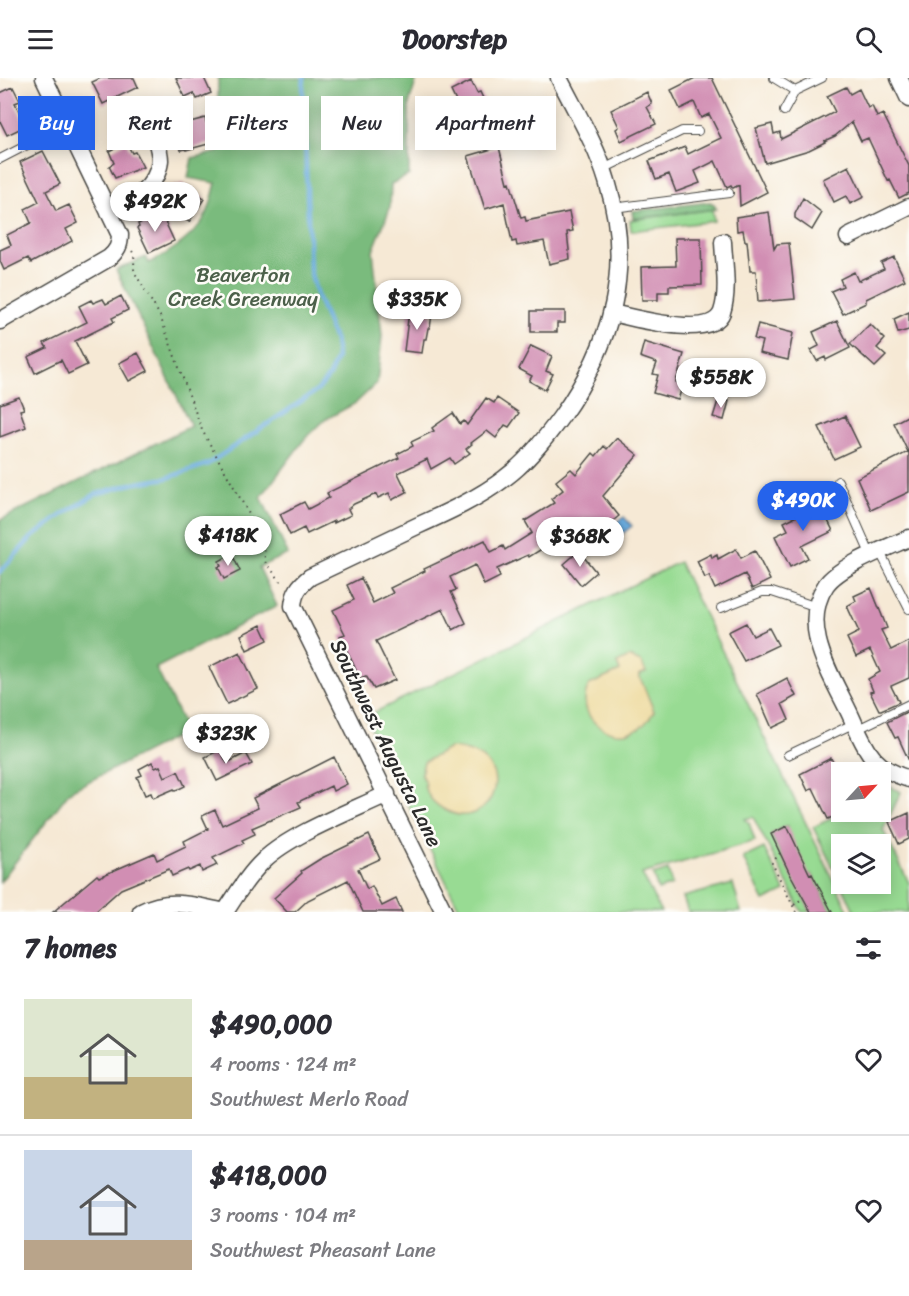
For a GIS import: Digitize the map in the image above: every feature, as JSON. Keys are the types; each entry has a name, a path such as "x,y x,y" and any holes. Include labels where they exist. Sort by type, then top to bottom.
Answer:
{"street":[{"path":"44,78 52,96"},
{"path":"289,589 468,502 507,477 551,431 576,395 600,350 612,313 620,250 603,169 591,139 559,78"},
{"path":"899,78 909,99"},
{"path":"0,321 116,252 120,243 120,235 78,150"},
{"path":"109,213 134,199 152,183 160,160 158,150"},
{"path":"848,237 909,207"},
{"path":"612,313 652,322 680,325 709,325 717,321 722,314 724,299 723,242"},
{"path":"909,538 841,571 827,583 820,595 815,614 822,655 867,748 878,763 893,773 909,779"},
{"name":"Southwest Augusta Lane","path":"289,589 293,606 444,912"},
{"path":"141,912 155,905 184,903 225,912 245,882 265,859 298,837 387,794"}],"lane":[{"path":"774,78 795,91"},
{"path":"784,111 795,91 822,78"},
{"path":"603,169 682,131 699,131"},
{"path":"0,159 18,150"},
{"path":"613,208 729,193"},
{"path":"838,481 875,554 909,609"},
{"path":"721,608 762,592 772,592 817,607"},
{"path":"788,755 909,704"}],"path":[{"path":"134,264 135,273 160,316 202,430 264,541 266,562 289,589"},
{"path":"780,853 772,862 796,912"},
{"path":"793,906 803,898"}],"green space":[{"name":"Beaverton Creek Greenway","path":"218,78 417,78 409,104 409,175 391,184 390,208 373,251 382,336 377,383 356,403 326,419 303,441 261,497 288,554 259,567 277,606 156,668 187,731 70,791 0,882 0,520 191,426 116,270 146,257 149,263 166,254 188,237 201,223 211,204 216,183 188,178 192,158 219,152 219,150 309,150 309,96 218,96"},
{"path":"710,202 716,209 633,219 632,211"},
{"path":"712,209 714,221 631,231 630,220"},
{"path":"679,562 831,875 831,894 840,894 849,912 829,912 831,910 812,874 796,882 811,912 802,912 753,817 745,819 749,823 755,841 642,874 661,912 461,912 365,717","holes":["787,826 789,871 771,834"]},
{"path":"891,787 901,792 891,813"},
{"path":"831,819 831,822 887,822 883,830 885,834 831,834 831,863 813,827"},
{"path":"891,846 909,883 909,912 855,912 846,894 891,894"},
{"path":"764,848 785,891 764,901 743,858"},
{"path":"668,870 672,885 658,890 653,875"},
{"path":"733,884 741,912 688,912 683,897"}],"sand":[{"path":"629,657 641,662 646,672 639,675 654,711 644,724 631,732 618,733 605,730 595,723 587,712 585,699 589,685 620,671 617,663"},
{"path":"450,748 474,753 488,763 494,777 494,791 487,803 476,812 462,815 445,810 432,800 424,786 426,785 421,774 424,762"}],"water":[{"path":"624,517 632,526 612,542 604,532"}],"building":[{"path":"101,78 134,78 138,87 119,96 107,96 107,102 103,104 92,82"},
{"path":"176,78 204,78 211,93 197,99 194,93 185,96"},
{"path":"695,78 712,78 767,192 740,206 739,185 733,188 731,185 727,187 715,161 695,171 700,183 676,192 669,174 656,179 649,161 685,147 688,154 721,138 709,114 701,118 694,102 680,109 671,90"},
{"path":"471,81 477,93 480,92 482,96 453,96 451,91"},
{"path":"13,87 18,97 18,102 15,103 18,109 18,130 7,135 0,121 0,93"},
{"path":"846,87 850,94 859,89 868,108 872,106 877,117 883,114 909,166 909,193 899,198 890,180 888,181 868,138 861,141 852,122 835,136 809,150 765,163 756,128 772,124 774,134 780,132 781,139 835,112 827,96"},
{"path":"647,92 652,104 647,107 656,124 621,141 616,129 619,127 611,110"},
{"path":"205,118 205,145 193,148 193,121"},
{"path":"130,150 132,153 135,152 143,167 115,178 109,166 114,163 109,151"},
{"path":"489,150 500,150 508,183 510,182 521,218 525,217 526,221 569,212 573,231 567,232 570,259 549,264 544,241 517,246 516,241 512,242 504,203 485,209 468,156"},
{"path":"43,151 60,184 46,191 56,211 69,205 78,223 66,229 72,241 31,263 28,258 4,270 0,261 0,250 11,245 7,235 31,223 25,209 39,202 20,162"},
{"path":"849,166 864,197 850,204 846,196 834,202 823,179"},
{"path":"181,183 204,199 189,222 163,202 175,184 179,186"},
{"path":"803,198 822,213 812,230 795,218"},
{"path":"769,212 774,249 777,244 789,243 795,299 758,302 756,271 750,271 747,241 745,241 743,230 737,231 736,217"},
{"path":"161,213 174,241 149,253 137,228 138,224"},
{"path":"675,238 701,238 702,285 669,286 669,292 658,292 658,300 642,300 641,267 676,266"},
{"path":"894,257 905,280 866,299 866,303 843,314 831,291 843,286 840,279 854,272 858,281 884,269 881,263"},
{"path":"121,296 128,310 112,318 114,322 75,341 87,365 68,374 61,360 35,373 28,357 47,348 44,343 87,322 79,306 91,300 93,303 103,299 106,304"},
{"path":"409,311 432,314 422,353 404,351"},
{"path":"531,311 565,311 565,323 557,323 557,332 531,332"},
{"path":"909,312 909,330 898,333 894,319"},
{"path":"837,321 850,348 826,360 825,357 817,361 811,350 819,346 813,332"},
{"path":"758,324 793,333 788,360 759,353 762,341 754,339"},
{"path":"870,324 885,339 877,348 886,356 875,367 850,344"},
{"path":"644,342 684,354 676,382 683,384 678,400 653,393 658,375 653,374 657,363 640,357"},
{"path":"531,346 552,356 546,371 553,374 545,390 529,381 532,376 519,369"},
{"path":"138,353 148,371 129,381 119,363"},
{"path":"19,397 24,409 20,410 26,427 0,437 0,404"},
{"path":"486,398 494,403 497,398 519,413 509,427 505,425 496,438 487,431 466,449 470,453 454,464 450,458 431,469 427,459 398,473 407,492 392,500 389,493 378,498 376,494 348,509 351,515 307,534 304,528 290,535 280,514 304,502 308,509 329,498 327,493 399,458 397,454 413,446 411,442 434,431 432,428 453,413 460,424 464,421 467,425"},
{"path":"719,398 729,401 724,420 713,417"},
{"path":"909,415 909,492 871,510 857,478 908,452 894,423"},
{"path":"845,416 860,447 834,459 819,427"},
{"path":"617,438 638,455 603,496 619,516 603,529 595,532 584,519 569,532 529,557 528,555 497,569 500,577 484,585 475,565 450,577 456,590 451,592 466,623 453,630 443,609 376,641 395,680 374,689 366,676 360,678 340,636 345,634 333,610 354,600 347,585 361,578 373,603 393,593 390,588 485,540 491,552 503,546 505,550 532,533 525,521 554,503 551,499 563,490 556,481 571,469 576,474 593,453 596,456 604,446 607,449"},
{"path":"818,500 833,531 802,546 808,558 790,567 775,536 788,530 784,522 803,513 801,509"},
{"path":"736,549 741,558 755,551 770,580 752,589 745,574 715,589 709,576 705,578 697,561 711,554 712,558 717,555 718,559"},
{"path":"579,551 596,572 581,585 564,564"},
{"path":"232,554 240,571 224,579 218,567 221,566 219,561"},
{"path":"871,588 887,628 881,630 891,650 909,641 909,678 891,686 899,702 881,710 870,692 873,691 868,679 880,672 870,650 856,657 847,638 859,632 847,606 856,601 854,596"},
{"path":"746,623 753,636 769,628 778,645 744,661 728,632"},
{"path":"261,625 268,640 247,650 241,635"},
{"path":"240,652 258,689 227,704 209,667"},
{"path":"787,678 796,696 782,704 789,720 772,728 757,694"},
{"path":"906,712 909,718 909,761 898,737 895,738 887,722"},
{"path":"220,750 227,763 246,753 252,764 217,781 205,757"},
{"path":"334,757 347,784 333,791 331,786 298,802 301,807 252,828 255,834 242,840 244,843 213,858 217,865 202,872 200,866 172,876 169,869 121,889 95,912 53,912 97,875 99,877 154,853 157,860 186,846 184,841 208,829 202,816 215,810 222,825 258,808 253,798"},
{"path":"831,758 833,762 831,762 831,818 828,819 813,788 808,791 800,774"},
{"path":"152,762 155,768 160,766 165,777 178,771 185,786 153,798 151,793 145,795 137,777 142,775 139,769"},
{"path":"909,813 909,839 899,844 889,822"},
{"path":"787,826 810,875 812,874 832,912 811,912 789,872 771,834"},
{"path":"369,835 380,859 358,869 367,889 372,886 382,906 396,899 402,912 363,912 348,880 308,900 295,912 287,912 274,898 302,873 301,871"}],"waterway":[{"path":"0,572 31,538 63,514 96,494 131,484 167,478 208,464 318,390 329,376 337,358 335,341 317,296 310,270 304,78"}]}
